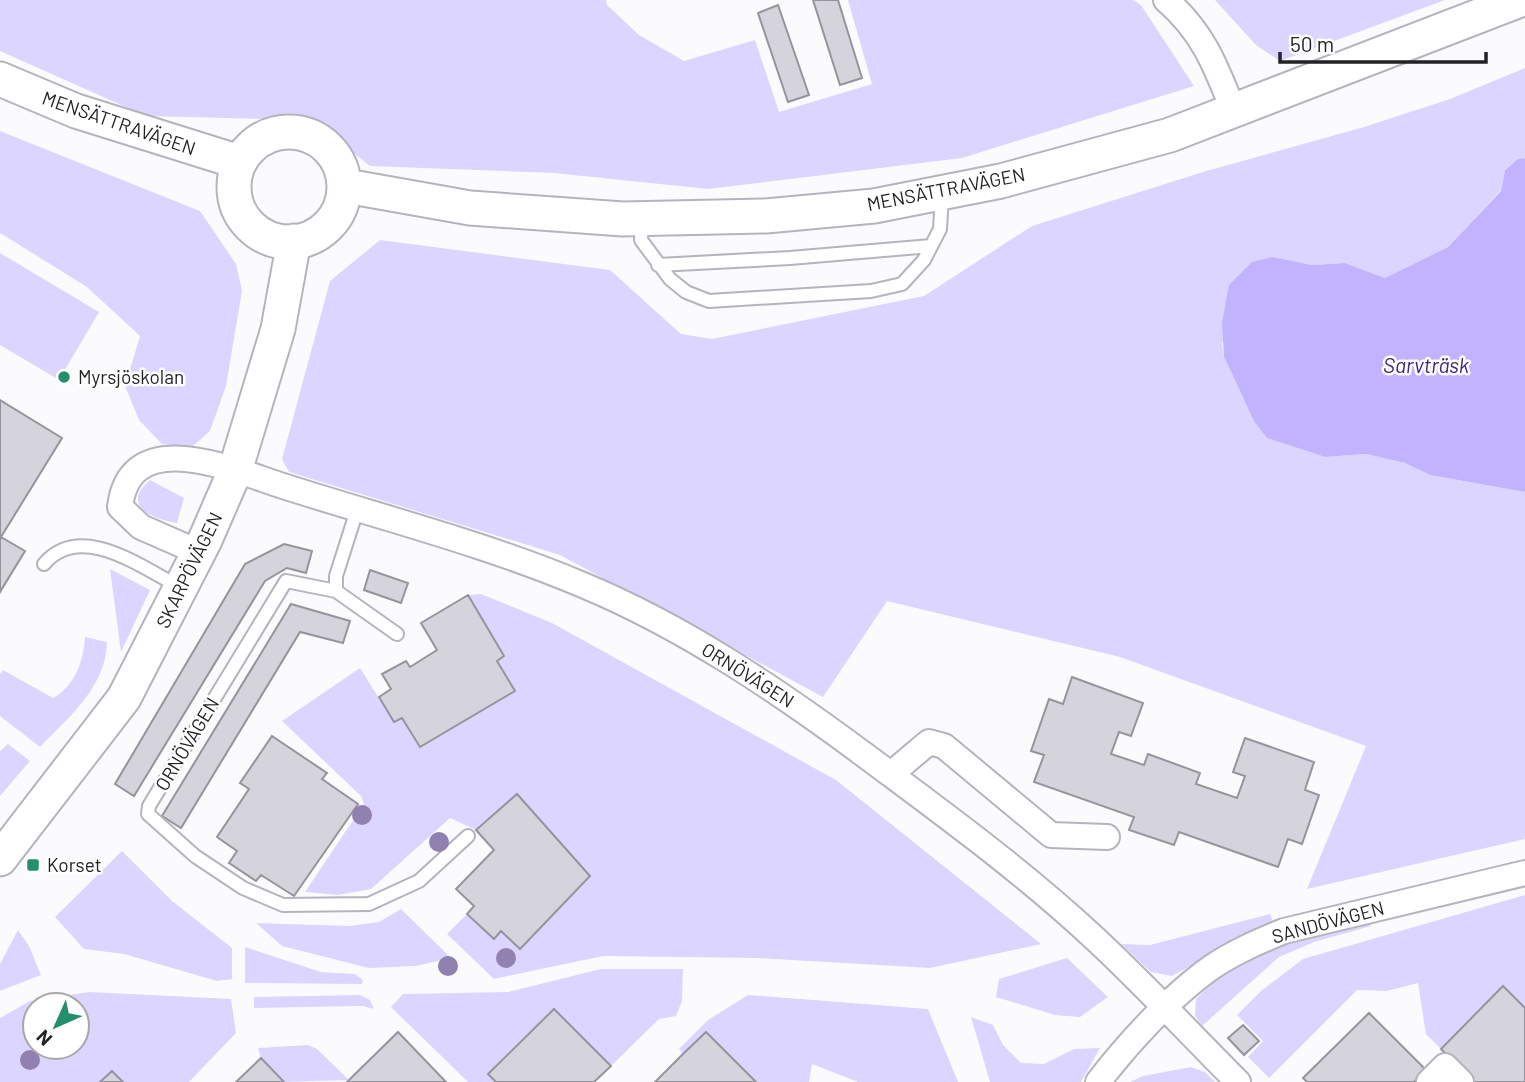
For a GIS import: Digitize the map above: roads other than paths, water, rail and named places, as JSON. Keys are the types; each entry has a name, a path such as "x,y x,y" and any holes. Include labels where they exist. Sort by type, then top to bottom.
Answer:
{"street":[{"path":"1166,0 1186,18 1209,50 1234,112"},
{"name":"MENSÄTTRAVÄGEN","path":"346,186 470,208 642,219 766,216 874,206 1001,181 1170,135 1520,0"},
{"name":"MENSÄTTRAVÄGEN","path":"0,79 76,111 144,135 239,162"},
{"path":"289,134 304,136 333,155 346,186 342,206 327,228 305,240 294,241 264,233 241,211 233,189 239,162 249,147 263,138 289,134"},
{"name":"SKARPÖVÄGEN","path":"0,859 124,698 182,588 235,471 278,329 294,241"},
{"name":"ORNÖVÄGEN","path":"198,552 141,527 120,507 127,481 139,466 154,459 171,457 235,471 478,546 584,585 651,618 705,647 764,685 952,820 1090,934 1238,1082"},
{"path":"891,774 929,742 944,746 1051,835 1107,837"},
{"name":"SANDÖVÄGEN","path":"1098,1082 1165,1009 1213,966 1284,931 1525,873"},
{"path":"1429,1082 1445,1066 1461,1082"}],"lane":[{"path":"642,219 640,240 659,265 686,292 709,301 827,295 902,284 924,260 940,229 942,191"},
{"path":"659,265 790,258 932,246"},
{"path":"357,510 336,576 337,591 397,634"},
{"path":"44,564 57,553 82,545 117,554 182,588"},
{"name":"ORNÖVÄGEN","path":"337,591 286,581 149,806 149,814 195,856 243,888 283,905 330,907 369,904 419,881 468,836"}],"water":[{"name":"Sarvträsk","path":"1525,158 1525,492 1430,475 1405,463 1366,454 1325,457 1267,438 1254,421 1224,357 1222,323 1229,285 1252,262 1273,257 1312,265 1345,263 1385,278 1448,247 1501,191 1505,170 1518,159"}],"place":[{"name":"Myrsjöskolan","path":"64,377"},
{"name":"Korset","path":"33,865"}]}
